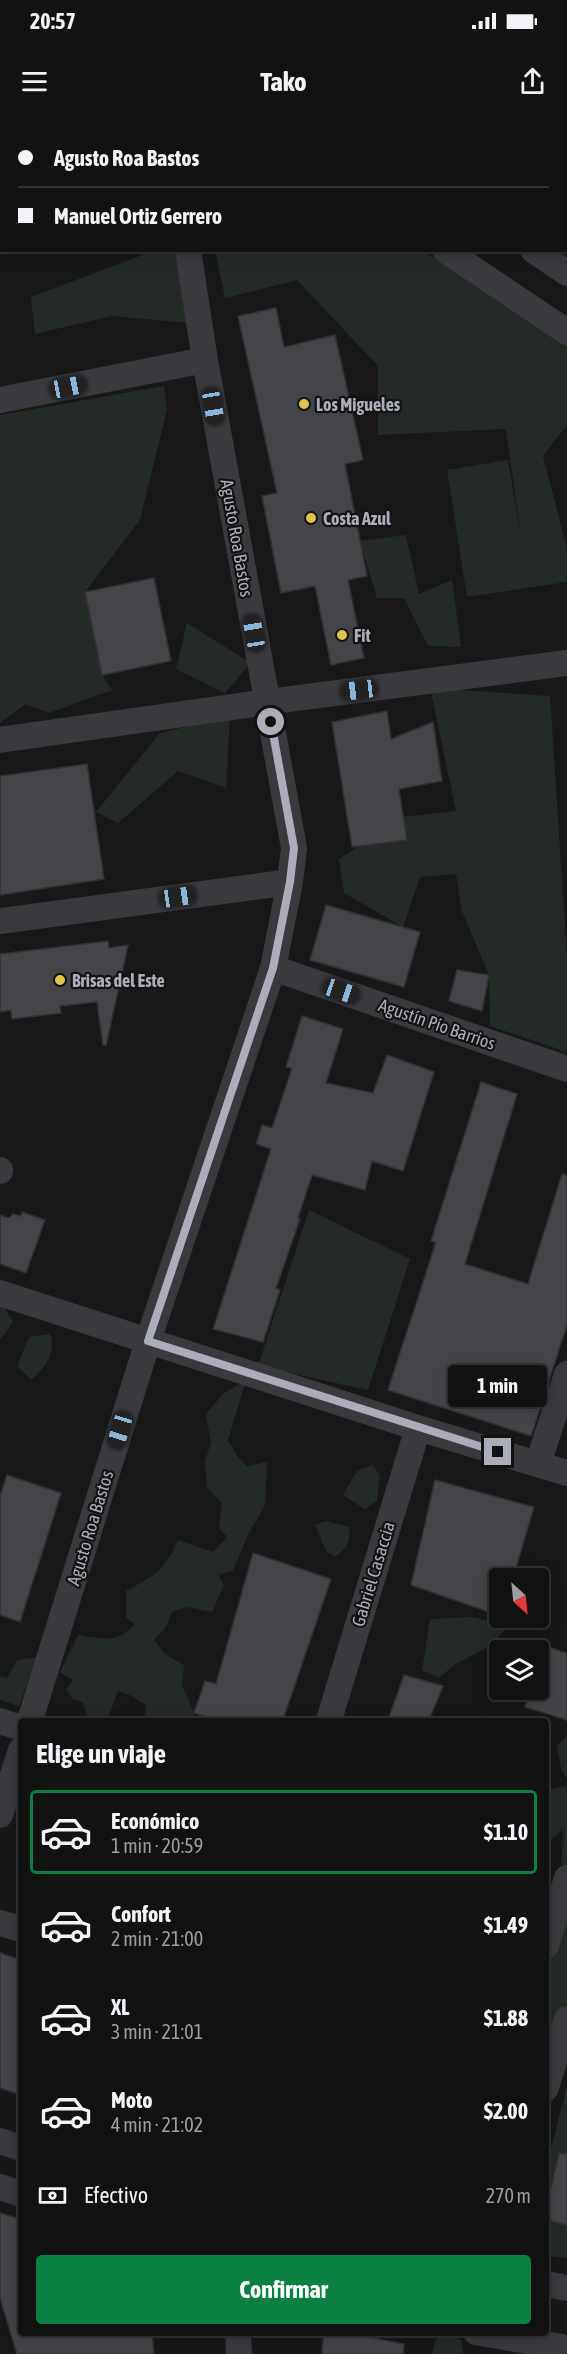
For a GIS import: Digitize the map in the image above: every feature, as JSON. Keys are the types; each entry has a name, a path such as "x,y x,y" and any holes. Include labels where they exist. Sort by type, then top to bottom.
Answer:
{"street":[{"name":"Agusto Roa Bastos","path":"31,1718 148,1341 273,968 290,882 294,848 205,360 188,252"},
{"path":"448,252 567,332"},
{"path":"536,252 567,273"},
{"path":"0,400 205,360"},
{"path":"0,740 567,663"},
{"path":"0,921 290,882"},
{"name":"Agustín Pío Barrios","path":"273,968 567,1069"},
{"path":"0,1293 418,1428 567,1473"},
{"path":"538,1464 567,1374"},
{"name":"Gabriel Casaccia","path":"330,1718 418,1428"},
{"path":"0,1721 18,1727"},
{"path":"0,1815 18,1759"},
{"path":"549,1934 560,1892"},
{"path":"0,1923 18,1928"},
{"path":"549,2078 567,2019"},
{"path":"0,2141 18,2147"},
{"path":"0,2187 18,2193"},
{"path":"549,2285 567,2288"},
{"path":"238,2336 239,2354"},
{"path":"499,2336 567,2348"}],"shaded area":[{"path":"150,252 181,252 188,323 112,316 35,334 31,297"},
{"path":"215,252 425,252 567,341 567,425 543,456 567,548 567,582 467,597 447,470 508,460 522,544 506,429 378,435 378,366 297,280 225,298"},
{"path":"164,386 167,410 140,520 85,592 102,675 112,690 49,713 26,704 0,723 0,415"},
{"path":"406,535 419,594 452,580 461,647 428,646 404,598 377,598 360,541"},
{"path":"187,623 251,663 225,693 176,669"},
{"path":"430,688 550,696 567,956 567,1052 490,1026 489,975 462,911 456,874 420,877 403,927 344,893 339,859 403,817 456,811"},
{"path":"230,716 226,788 178,771 118,823 96,812 160,733"},
{"path":"309,1210 410,1259 368,1390 258,1366"},
{"path":"3,1305 13,1322 0,1340 0,1306"},
{"path":"50,1334 51,1354 32,1380 17,1366 29,1337"},
{"path":"246,1380 228,1440 238,1457 247,1466 267,1462 265,1505 249,1533 233,1570 218,1575 224,1585 212,1612 186,1607 172,1612 166,1627 154,1640 165,1654 184,1665 182,1685 194,1718 144,1718 146,1705 118,1691 109,1715 88,1718 83,1702 73,1699 66,1690 73,1680 60,1672 78,1635 115,1638 128,1631 135,1624 126,1618 126,1591 158,1571 168,1559 178,1540 213,1552 227,1537 219,1528 222,1504 207,1487 205,1461 211,1443 206,1414 224,1393"},
{"path":"373,1465 380,1476 377,1501 365,1509 343,1495 357,1471"},
{"path":"326,1521 349,1527 347,1544 343,1551 335,1557 326,1551 315,1525"},
{"path":"470,1617 489,1621 489,1628 505,1630 494,1640 489,1640 489,1645 486,1648 454,1665 439,1678 422,1670 430,1619"},
{"path":"37,1657 19,1706 0,1700 0,1676 7,1678 17,1660"},
{"path":"567,1736 567,1779 561,1768 557,1746"},
{"path":"567,1786 567,1873 561,1872 563,1830 549,1841 549,1789"},
{"path":"549,1908 567,1910 567,2058 549,2112"},
{"path":"567,2085 567,2183 549,2182 549,2156"},
{"path":"549,2221 567,2225 567,2258 549,2256"},
{"path":"447,2336 461,2340 463,2354 432,2354 436,2339"}],"building":[{"path":"276,308 284,347 335,335 363,460 345,464 367,576 348,580 364,658 331,665 315,586 281,593 262,496 277,493 238,316"},
{"path":"154,578 171,661 102,675 85,592"},
{"path":"387,711 391,739 433,722 442,781 399,789 407,840 352,847 332,722"},
{"path":"87,764 104,879 0,895 0,776"},
{"path":"326,905 420,932 404,987 310,960"},
{"name":"Brisas del Este","path":"108,941 109,948 128,945 106,1046 103,1045 97,1002 60,1006 61,1013 12,1019 11,1010 0,1012 0,954"},
{"path":"457,970 489,975 482,1011 449,1001"},
{"path":"302,1016 343,1029 326,1083 373,1093 387,1055 434,1072 403,1171 372,1161 365,1190 312,1175 298,1218 300,1219 276,1288 280,1290 263,1342 213,1329 271,1149 256,1144 262,1125 272,1128 292,1068 286,1067"},
{"path":"481,1082 517,1094 465,1264 528,1284 562,1174 567,1175 567,1325 531,1436 388,1390 436,1242 431,1241"},
{"path":"22,1212 45,1220 26,1273 0,1264 0,1215 9,1218 13,1214 21,1216"},
{"path":"7,1475 61,1493 20,1622 0,1615 0,1496"},
{"path":"435,1480 534,1507 516,1568 489,1568 489,1612 411,1585"},
{"path":"253,1553 331,1579 284,1718 210,1718 194,1713 205,1681 216,1684"},
{"path":"549,1648 567,1653 567,1720 525,1707 527,1700 549,1700"},
{"path":"404,1675 443,1686 430,1718 389,1718"},
{"path":"0,1953 18,1959 18,2094 0,2088"},
{"path":"559,2153 567,2154 567,2225 549,2221 549,2195"},
{"path":"0,2213 18,2218 18,2336 152,2336 154,2354 17,2354 0,2298"},
{"path":"324,2336 364,2336 404,2344 403,2354 322,2354"}],"place":[{"name":"Los Migueles","path":"304,404"},
{"name":"Costa Azul","path":"311,518"},
{"name":"Fit","path":"342,635"},
{"name":"Brisas del Este","path":"60,980"}],"route":[{"path":"271,722 294,848 290,882 273,968 148,1341 498,1452"}]}
